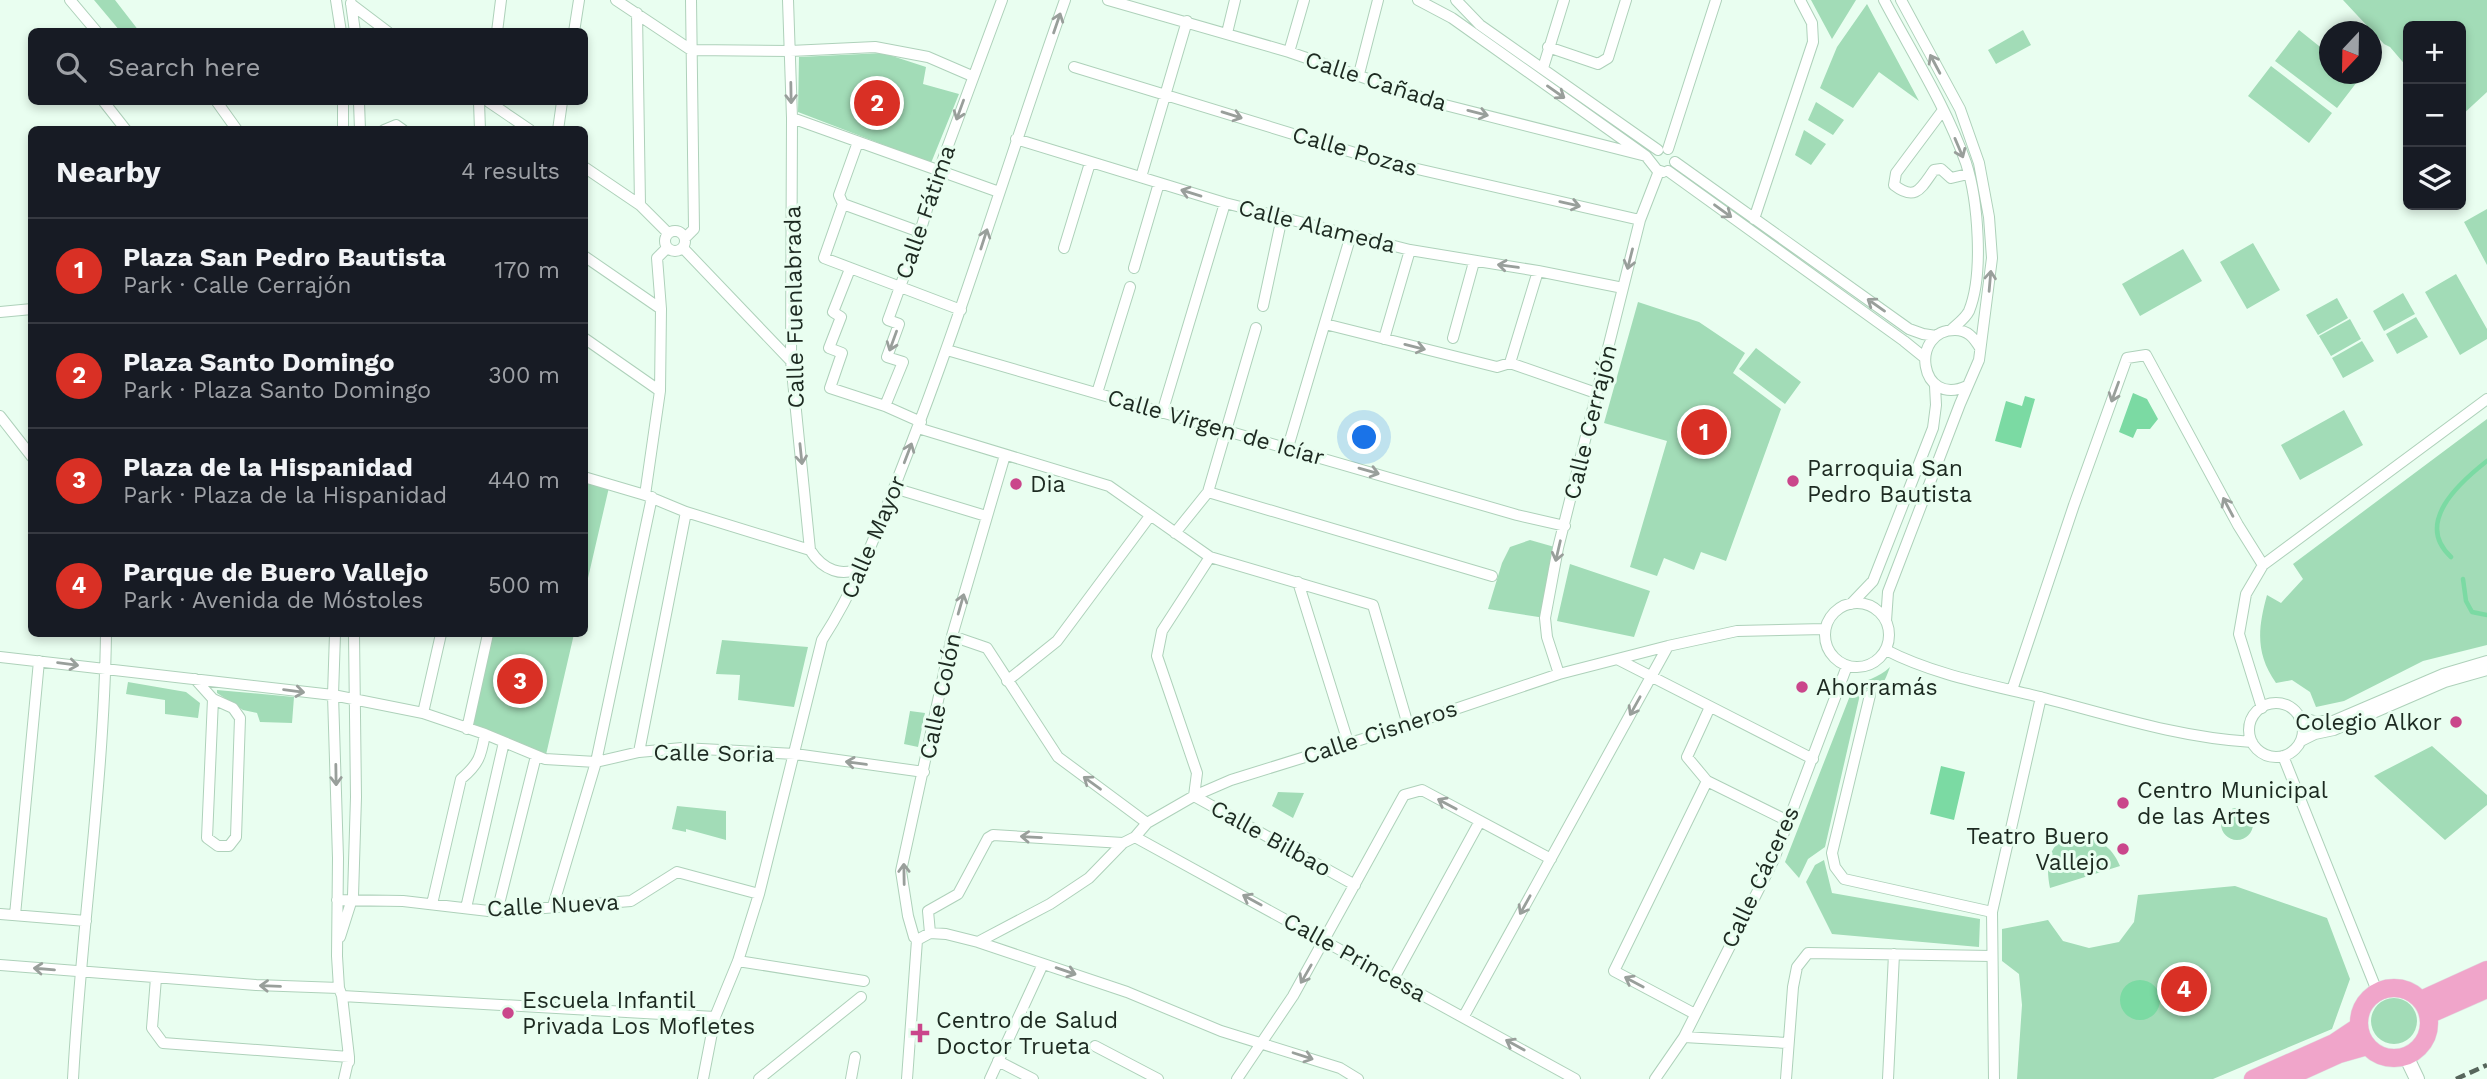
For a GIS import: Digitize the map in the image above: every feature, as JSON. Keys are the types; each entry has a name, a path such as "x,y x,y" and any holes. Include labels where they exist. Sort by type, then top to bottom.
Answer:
{"main road":[{"path":"2425,1007 2487,970"},
{"path":"2400,988 2412,992 2425,1007 2427,1035 2415,1051 2406,1056 2385,1057 2367,1046 2358,1027 2362,1006 2377,991 2400,988"},
{"path":"2425,1007 2487,989"},
{"path":"2253,1079 2334,1043 2358,1027"},
{"path":"2284,1079 2339,1054 2367,1046"}],"street":[{"path":"71,0 94,28"},
{"path":"336,0 340,28"},
{"path":"498,28 501,0"},
{"path":"574,28 579,0"},
{"path":"615,0 691,50 790,51 875,47 928,57 972,76"},
{"path":"667,248 675,251 694,229 691,0"},
{"name":"Calle Fuenlabrada","path":"788,0 792,118 791,362 810,550"},
{"name":"Calle Fátima","path":"885,406 903,362 887,356 899,324 888,320 972,76 1002,0"},
{"name":"Calle Mayor","path":"704,1079 715,1017 738,961 760,894 822,640 844,606 863,565 919,425 961,310 1016,139 1065,0"},
{"name":"Calle Cañada","path":"1108,0 1289,52 1441,104 1648,157"},
{"path":"1227,33 1235,0"},
{"path":"1289,52 1304,0"},
{"path":"1359,74 1378,0"},
{"path":"1418,0 1452,18 1648,157 1754,219 1909,329 1936,336 1951,330 1965,318 1978,278 1979,247 1968,174 1943,110 1884,0"},
{"path":"1455,0 1480,24 1673,154 1668,168"},
{"path":"1543,68 1564,0"},
{"path":"1548,47 1598,64 1608,58 1626,0"},
{"path":"1648,157 1663,149 1716,0"},
{"path":"1754,219 1812,42 1812,23 1800,0"},
{"path":"1886,621 1872,606 1851,604 1834,612 1825,629 1827,648 1832,656 1847,666 1856,668 1874,663 1886,650 1889,640 1886,621 1888,593 1979,360 1992,258 1985,186 1960,108 1901,0"},
{"path":"351,2 380,28"},
{"path":"351,2 354,28"},
{"path":"637,13 639,205"},
{"path":"1141,177 1186,21"},
{"name":"Calle Pozas","path":"1074,67 1378,160 1640,220"},
{"path":"106,105 124,126"},
{"path":"219,105 234,126"},
{"path":"343,105 343,126"},
{"path":"359,105 360,126"},
{"path":"479,105 480,126"},
{"path":"493,105 524,126"},
{"path":"559,126 562,105"},
{"path":"1943,110 1896,173 1894,185 1906,194 1912,194 1920,189 1934,170 1941,169 1951,178 1968,174"},
{"path":"792,118 999,192"},
{"name":"Calle Alameda","path":"1016,139 1225,203 1410,250 1623,288"},
{"path":"858,142 839,195 843,204 824,258 961,310"},
{"path":"1064,248 1090,163"},
{"path":"1668,168 1925,358"},
{"name":"Calle Cerrajón","path":"1559,674 1547,636 1545,618 1558,548 1640,220 1668,168"},
{"path":"588,170 639,205 668,233"},
{"path":"1134,268 1159,183"},
{"path":"1162,412 1225,203"},
{"path":"843,204 920,232"},
{"path":"1263,306 1282,217"},
{"path":"667,248 665,239 668,233 675,230 681,232 684,243 791,362"},
{"path":"1288,447 1351,235"},
{"path":"553,906 596,761 648,496 660,391 661,309 657,258 667,248"},
{"path":"1384,339 1410,250"},
{"path":"588,259 661,309"},
{"path":"1453,338 1474,262"},
{"path":"849,269 833,312 841,317 828,348 842,354 830,388 885,406 919,425 1005,455 1109,485 1210,558 1373,605 1408,725"},
{"path":"1510,363 1538,271"},
{"path":"1097,393 1130,287"},
{"path":"0,312 28,309"},
{"path":"1325,324 1497,367 1510,363 1596,393"},
{"path":"1175,533 1208,492 1256,328"},
{"path":"1951,330 1971,335 1980,348"},
{"path":"1936,336 1926,351 1929,378 1936,386 1958,390 1967,386"},
{"path":"588,341 660,391"},
{"name":"Calle Virgen de Icíar","path":"947,349 1565,526"},
{"path":"2012,690 2127,358 2146,355 2238,525 2263,565"},
{"path":"1851,604 1873,581 1920,462 1933,428 1936,386"},
{"path":"2262,708 2239,634 2246,594 2263,565 2487,398"},
{"path":"0,416 28,452"},
{"name":"Calle Colón","path":"917,940 908,916 901,871 952,636 1005,455"},
{"path":"588,478 810,550 818,563 841,572 854,572 863,565"},
{"path":"894,488 986,516"},
{"path":"1208,492 1492,576"},
{"path":"639,752 686,512"},
{"path":"1007,681 1057,641 1150,516"},
{"name":"Calle Bilbao","path":"1210,558 1162,631 1157,656 1197,773 1194,796 1355,885"},
{"path":"1298,582 1348,742"},
{"name":"Calle Cisneros","path":"978,942 1050,904 1090,878 1147,823 1194,796 1231,780 1559,674 1668,646 1737,631 1825,629"},
{"path":"952,636 986,648 1058,757 1147,823"},
{"path":"73,1079 106,669 106,637"},
{"path":"335,637 333,695 338,858 337,945 351,1079"},
{"path":"337,945 352,901 356,797 354,637"},
{"path":"423,713 440,637"},
{"path":"467,729 487,637"},
{"path":"1464,1016 1668,646"},
{"path":"1886,650 1928,667 2178,733 2252,742"},
{"name":"Calle Soria","path":"0,657 333,695 423,713 485,734 545,759 596,761 639,752 682,748 794,754 923,772"},
{"path":"1619,660 1812,759"},
{"path":"15,915 39,661"},
{"path":"2299,717 2314,721 2333,721 2443,674 2487,661"},
{"name":"Calle Cáceres","path":"1655,1079 1684,1037 1774,859 1847,666"},
{"path":"2301,741 2315,734 2334,730 2445,682 2487,670"},
{"path":"194,679 213,699 233,708 240,718 236,837 229,846 218,846 206,838 213,699"},
{"path":"1870,695 1832,853 1835,867 1844,879 1992,912"},
{"path":"1994,1079 1992,912 2041,697"},
{"path":"2278,704 2286,706 2299,717 2303,724 2301,741 2297,748 2283,757 2265,755 2252,742 2252,719 2262,708 2278,704"},
{"path":"1710,707 1687,757 1707,781 1788,821"},
{"path":"432,904 461,779 474,768 485,734"},
{"path":"466,908 504,742"},
{"path":"497,912 536,756"},
{"path":"2283,757 2377,991"},
{"path":"1695,1014 1614,971 1707,781"},
{"path":"1237,1079 1263,1043 1325,940 1404,795 1422,790 1551,859"},
{"path":"1394,978 1480,821"},
{"path":"908,916 928,911 958,894 988,838 993,835 1124,844"},
{"name":"Calle Princesa","path":"1135,836 1575,1079"},
{"name":"Calle Nueva","path":"337,900 402,901 497,912 631,901 677,872 760,894"},
{"path":"928,911 930,933"},
{"path":"0,914 86,921"},
{"path":"907,1079 917,940 930,933 946,933 978,942 1127,992 1221,1031 1340,1068 1358,1079"},
{"path":"1786,1079 1793,987 1797,967 1808,953 1992,957"},
{"path":"1888,1079 1894,954"},
{"path":"738,961 864,981"},
{"path":"990,1079 1044,964"},
{"path":"0,965 340,992 715,1017"},
{"path":"156,978 152,1028 163,1042 349,1057"},
{"path":"759,1079 861,997"},
{"path":"1684,1037 1787,1043"},
{"path":"1096,1046 1158,1079"},
{"path":"2406,1056 2417,1079"},
{"path":"344,1079 349,1057"},
{"path":"851,1079 855,1057"},
{"path":"998,1061 1033,1079"}],"shaded area":[{"path":"94,0 115,0 137,28 117,28"},
{"path":"1811,0 1856,0 1832,39"},
{"path":"2343,0 2487,0 2487,92 2466,111 2466,21 2403,21 2403,62 2382,42 2382,21 2363,21"},
{"path":"1867,4 1919,101 1879,72 1853,108 1820,88 1837,47"},
{"path":"2023,30 2031,45 1996,64 1988,50"},
{"path":"2299,30 2319,46 2319,84 2355,84 2337,108 2275,61"},
{"path":"883,53 926,67 923,84 959,94 931,163 798,112 799,57"},
{"path":"2271,66 2332,113 2309,143 2248,96"},
{"path":"1816,102 1844,120 1833,135 1808,120"},
{"path":"1804,130 1826,144 1811,165 1795,155"},
{"path":"2487,209 2487,265 2464,222"},
{"path":"2253,243 2280,290 2247,309 2220,262"},
{"path":"2183,249 2202,281 2140,316 2122,284"},
{"path":"2456,274 2487,329 2487,339 2460,355 2425,292"},
{"path":"2403,293 2415,314 2384,331 2373,311"},
{"path":"2337,298 2348,318 2318,335 2306,315"},
{"path":"1638,302 1699,322 1745,353 1733,373 1781,409 1726,561 1701,552 1694,570 1664,558 1657,576 1630,567 1667,441 1604,423"},
{"path":"2416,317 2428,337 2397,354 2386,334"},
{"path":"2350,319 2361,339 2331,356 2319,336"},
{"path":"2362,341 2374,361 2343,378 2332,358"},
{"path":"1756,348 1801,382 1785,404 1739,369"},
{"path":"2133,393 2147,399 2158,419 2150,429 2137,429 2133,438 2119,432"},
{"path":"2025,396 2035,399 2021,448 1995,441 2006,401 2022,406"},
{"path":"2344,410 2363,445 2300,480 2281,445"},
{"path":"2487,419 2487,645 2423,661 2344,701 2316,707 2310,692 2292,680 2276,683 2264,661 2260,640 2267,595 2281,603 2303,579 2293,564"},
{"path":"588,478 610,483 588,578"},
{"path":"1530,540 1558,548 1545,618 1488,609 1502,563 1510,547"},
{"path":"1570,564 1650,591 1634,637 1557,621"},
{"path":"487,637 573,637 545,759 467,729"},
{"path":"722,640 808,647 794,707 738,700 740,675 716,674"},
{"path":"1890,667 1881,685 1861,690 1825,847 1808,859 1799,878 1785,862 1853,688"},
{"path":"128,682 186,692 200,703 198,718 165,714 165,700 126,694"},
{"path":"217,690 294,697 292,723 260,722 257,713 243,710 217,693"},
{"path":"910,711 925,713 918,747 904,744"},
{"path":"2432,746 2487,795 2487,805 2445,840 2374,776"},
{"path":"1941,766 1965,772 1954,820 1930,814"},
{"path":"1278,792 1304,793 1293,818 1272,806"},
{"path":"677,806 726,811 726,840 686,829 686,832 672,829"},
{"path":"2237,808 2248,813 2253,824 2248,835 2237,840 2226,835 2221,824 2226,813"},
{"path":"2075,834 2090,837 2103,844 2113,853 2120,866 2050,888 2050,855 2059,842"},
{"path":"1824,860 1832,893 1980,919 1979,947 1832,934 1806,882 1815,865"},
{"path":"2235,886 2327,918 2350,979 2332,1029 2213,1079 2017,1079 2022,1005 2019,974 2002,961 2002,929 2048,920 2063,941 2089,948 2119,942 2134,922 2138,895"},
{"path":"2140,980 2154,986 2160,1000 2154,1014 2140,1020 2126,1014 2120,1000 2126,986"},
{"path":"2394,998 2410,1005 2417,1021 2410,1037 2394,1044 2378,1037 2371,1021 2378,1005"}],"waterway":[{"path":"2451,557 2441,544 2437,531 2439,517 2445,504 2464,480 2487,461"},
{"path":"2463,579 2466,601 2472,612 2487,615"}],"railway":[{"path":"2456,1079 2487,1065"}],"place":[{"name":"Plaza Santo Domingo","path":"877,103"},
{"name":"Plaza San Pedro Bautista","path":"1704,432"},
{"name":"Parroquia San Pedro Bautista","path":"1793,481"},
{"name":"Dia","path":"1016,484"},
{"name":"Plaza de la Hispanidad","path":"520,681"},
{"name":"Ahorramás","path":"1802,687"},
{"name":"Colegio Alkor","path":"2456,722"},
{"name":"Centro Municipal de las Artes","path":"2123,803"},
{"name":"Teatro Buero Vallejo","path":"2123,849"},
{"name":"Parque de Buero Vallejo","path":"2184,989"},
{"name":"Escuela Infantil Privada Los Mofletes","path":"508,1013"},
{"name":"Centro de Salud Doctor Trueta","path":"920,1033"}]}
